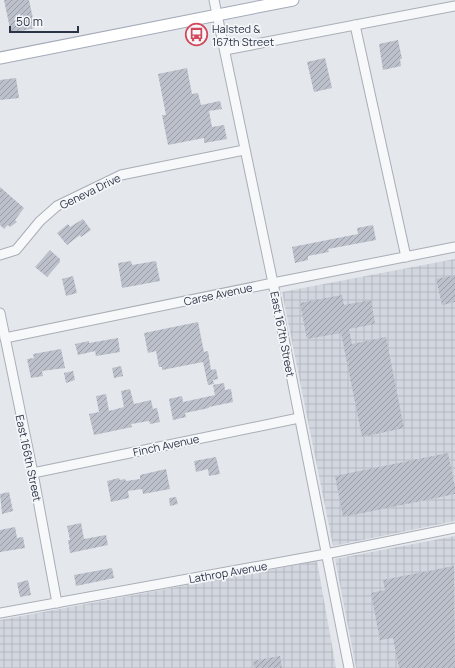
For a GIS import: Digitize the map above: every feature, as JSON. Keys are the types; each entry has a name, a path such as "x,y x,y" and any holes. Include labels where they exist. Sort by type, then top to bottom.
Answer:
{"main road":[{"path":"0,58 294,0"}],"street":[{"name":"East 167th Street","path":"214,0 244,150 273,283 348,668"},
{"path":"225,50 455,6"},
{"path":"355,25 406,257"},
{"name":"Geneva Drive","path":"0,255 16,250 40,221 57,206 121,175 244,150"},
{"name":"Carse Avenue","path":"5,338 455,247"},
{"name":"East 166th Street","path":"0,313 33,473 57,603"},
{"name":"Finch Avenue","path":"33,473 299,418"},
{"name":"Lathrop Avenue","path":"0,613 326,554 455,528"}],"shaded area":[{"path":"455,259 455,521 333,546 282,292"},
{"path":"455,536 455,668 356,668 335,559"},
{"path":"317,561 336,668 0,668 0,620"}],"building":[{"path":"4,0 29,0 35,28 11,33"},
{"path":"398,40 402,59 400,59 401,66 383,70 379,44"},
{"path":"325,58 332,88 314,92 307,62"},
{"path":"187,68 192,94 198,93 201,105 220,101 222,109 209,111 212,127 224,125 227,139 204,143 204,138 168,145 162,115 166,115 158,74"},
{"path":"16,78 19,98 0,100 0,80"},
{"path":"0,187 24,208 15,220 17,222 10,227 8,225 4,229 0,225"},
{"path":"83,219 91,230 81,237 80,235 67,245 57,233 68,224 70,227"},
{"path":"373,225 376,240 328,249 329,252 308,256 308,260 295,263 292,247 358,234 357,228"},
{"path":"50,250 60,259 60,262 47,277 35,267"},
{"path":"131,261 132,265 156,261 160,281 122,288 118,263"},
{"path":"455,275 455,302 442,305 436,279"},
{"path":"73,276 77,293 66,296 62,279"},
{"path":"342,295 344,305 371,300 375,324 349,329 352,344 386,337 404,428 362,437 341,333 307,339 300,303"},
{"path":"198,322 204,352 208,351 211,370 216,369 218,379 213,380 214,384 208,385 203,362 162,370 162,367 159,367 156,351 148,353 144,333"},
{"path":"118,338 120,352 96,356 95,351 78,355 75,344"},
{"path":"61,349 65,368 42,371 43,376 31,378 27,359 34,358 33,354"},
{"path":"121,366 123,376 114,378 112,368"},
{"path":"73,371 75,380 66,383 64,373"},
{"path":"224,383 225,390 231,389 233,402 185,413 186,417 173,420 169,399 182,396 183,402 215,395 213,385"},
{"path":"130,389 134,404 151,400 153,409 157,408 160,422 150,424 149,421 131,424 132,427 94,435 89,414 99,412 96,396 106,394 109,411 124,407 121,391"},
{"path":"448,453 455,494 343,517 335,476"},
{"path":"216,457 220,474 209,476 208,469 196,472 194,461"},
{"path":"166,469 170,489 143,494 142,489 128,491 129,498 111,502 107,481 119,478 120,480 125,479 126,481 140,479 140,475"},
{"path":"9,492 13,511 2,514 0,494"},
{"path":"176,497 178,504 170,506 169,498"},
{"path":"81,523 84,539 106,535 108,545 70,553 68,540 70,540 67,526"},
{"path":"15,527 17,538 23,537 25,548 0,552 0,530"},
{"path":"454,566 455,668 399,668 393,638 380,640 371,593 385,590 383,580"},
{"path":"112,568 114,578 76,586 74,575"},
{"path":"28,580 31,595 20,597 17,583"},
{"path":"280,656 282,668 254,668 253,661"}],"place":[{"name":"Halsted & 167th Street","path":"197,34"}]}
